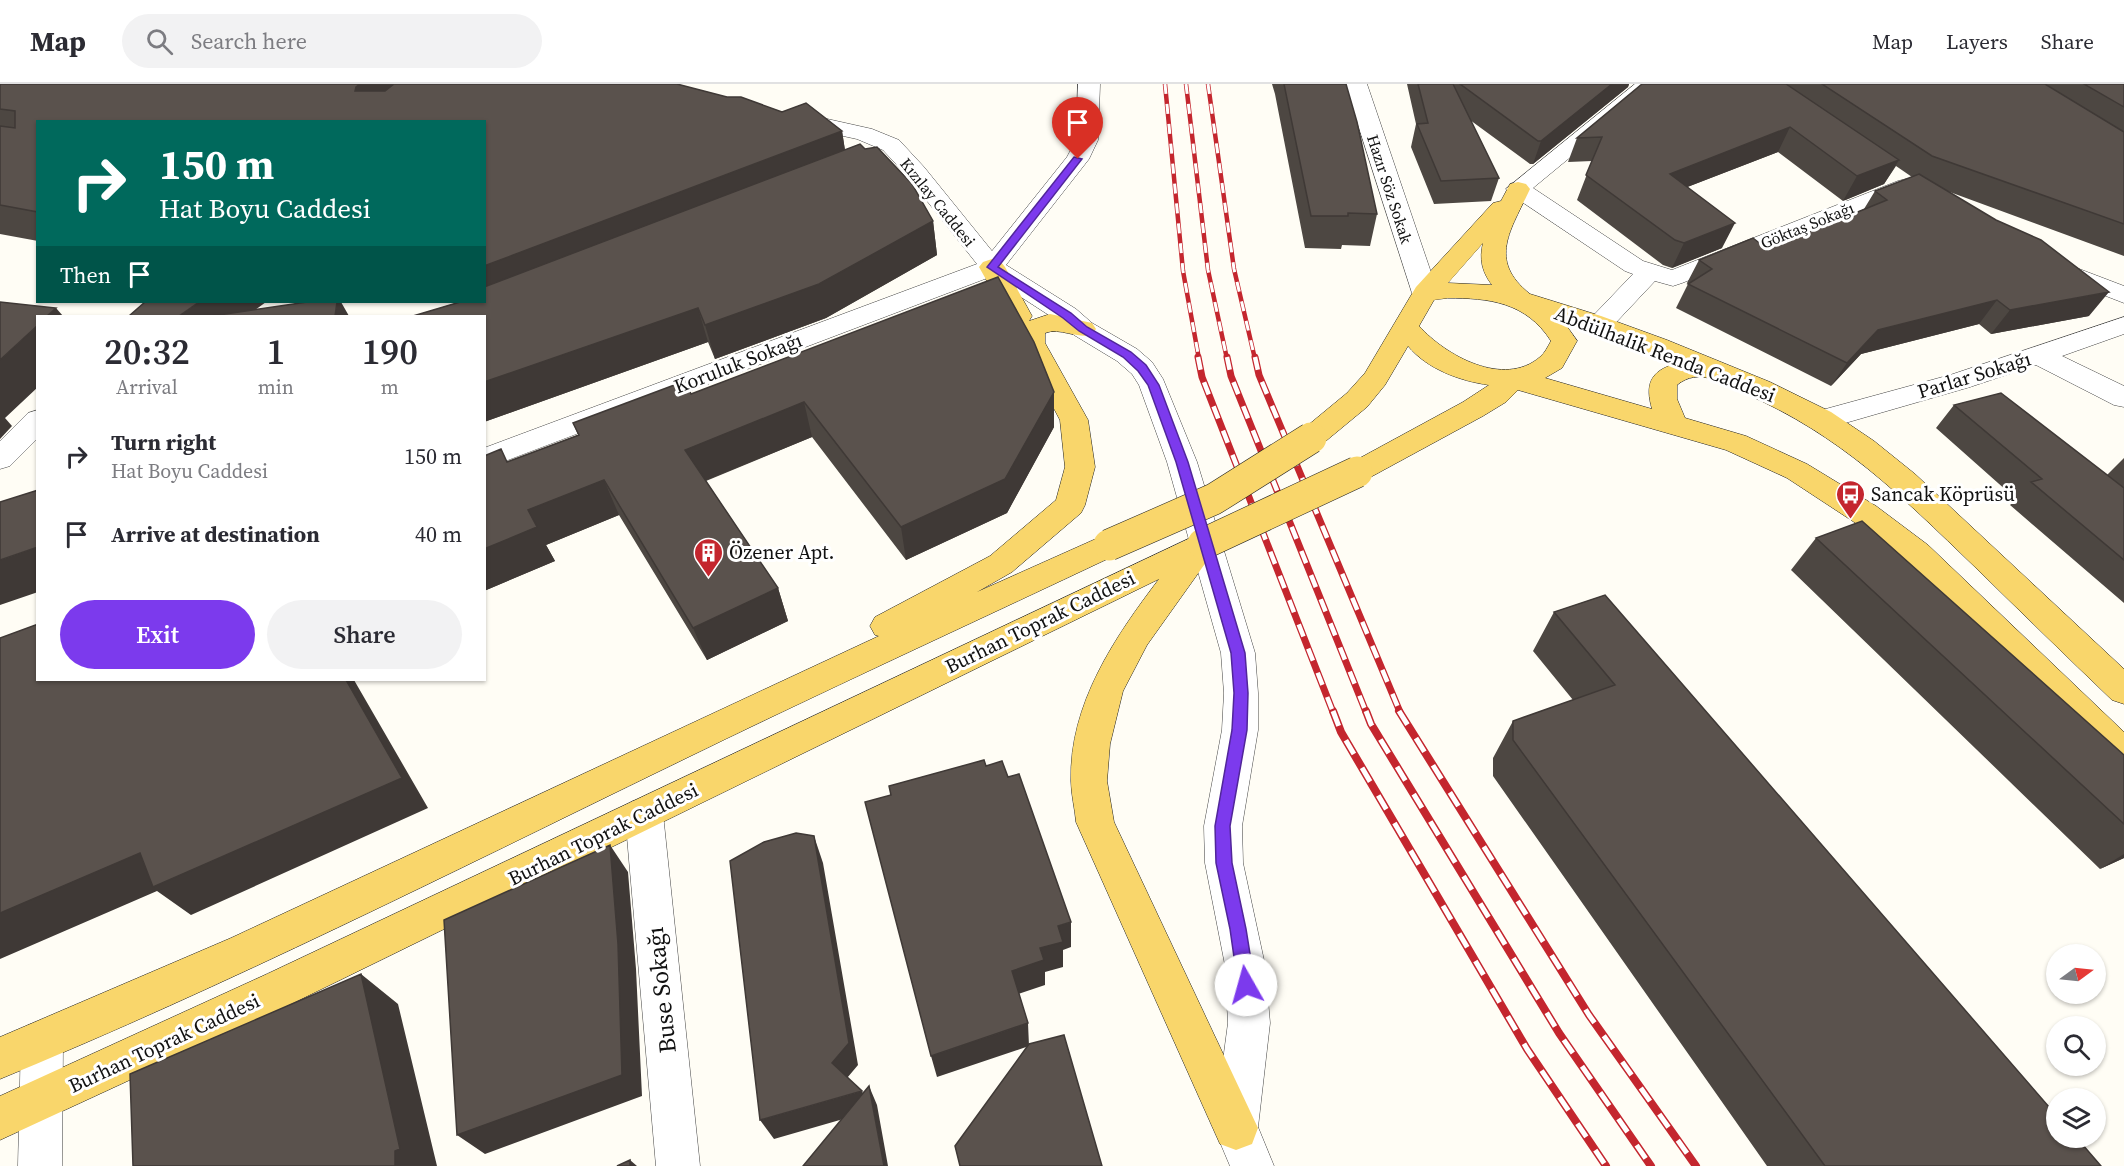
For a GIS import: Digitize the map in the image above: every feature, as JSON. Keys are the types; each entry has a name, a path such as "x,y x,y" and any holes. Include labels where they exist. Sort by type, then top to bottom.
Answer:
{"main road":[{"path":"1518,189 1425,293 1406,327 1423,347 1448,364 1486,376 1513,379 1736,443 1797,471 1865,514 1917,553 2124,755"},
{"path":"1244,1147 1095,822 1089,781 1092,744 1106,691 1135,636 1203,544 1358,472 1489,399 1513,379 1529,376 1552,362 1564,341 1558,328 1516,297 1499,276 1492,258 1496,238 1518,189"},
{"path":"992,267 1031,337"},
{"name":"Abdülhalik Renda Caddesi","path":"1425,293 1446,289 1477,290 1516,297 1599,325 1705,366 1777,396 1821,420 1874,457 1923,498 2124,690"},
{"path":"649,759 1001,564 1070,505 1080,467 1074,420 1032,343 1031,337 1032,329 1050,322 1083,329"},
{"name":"Burhan Toprak Caddesi","path":"0,1058 94,1020 249,950 649,759 1109,545 1214,499 1311,438 1357,400 1375,379 1406,327"},
{"path":"1674,425 1663,404 1661,386 1668,376 1682,369 1705,366"},
{"name":"Burhan Toprak Caddesi","path":"0,1118 96,1077 1203,544"}],"street":[{"path":"992,267 1078,159 1087,140 1089,84"},
{"name":"Hazır Söz Sokak","path":"1356,84 1425,293"},
{"path":"1518,189 1648,84"},
{"name":"Kızılay Caddesi","path":"773,114 864,135 891,145 889,159 992,267 1067,315 1083,329 1127,355 1142,368 1153,385 1182,462 1238,653 1241,693 1240,730 1223,826 1224,863 1245,966 1249,1023 1244,1147"},
{"name":"Göktaş Sokağı","path":"1518,189 1634,266 1673,278 1906,185"},
{"path":"2038,260 2124,295"},
{"name":"Koruluk Sokağı","path":"486,458 992,267"},
{"path":"1599,325 1650,271"},
{"name":"Parlar Sokağı","path":"1821,420 1960,381 2124,325"},
{"path":"2039,355 2124,398"},
{"path":"1960,381 1987,403"},
{"path":"0,459 36,422"},
{"name":"Buse Sokağı","path":"644,814 678,1166"},
{"path":"40,1166 42,1041"}],"building":[{"path":"0,84 360,84 355,91 385,91 394,84 677,84 727,97 741,97 782,112 806,103 842,131 486,265 486,120 36,120 36,212 0,205 0,126 15,128 15,111 0,109"},
{"path":"1284,84 1346,84 1357,122 1377,214 1348,213 1348,216 1311,216"},
{"path":"1418,84 1453,84 1499,178 1441,181 1417,124 1428,123"},
{"path":"1460,84 1612,84 1541,141 1538,141"},
{"path":"1642,84 1786,84 1899,160 1857,176 1790,127 1670,174 1735,223 1684,243 1675,240 1586,175 1602,137 1577,138"},
{"path":"1822,84 2045,84 2124,132 2124,224 1932,156"},
{"path":"2084,84 2124,84 2124,107"},
{"path":"860,144 865,149 877,147 912,184 933,221 819,284 705,325 698,308 486,381 486,315 416,315 457,303 486,303 486,286"},
{"path":"1919,174 1996,220 2041,240 2109,292 2010,310 1997,300 1878,330 1847,363 1688,284 1712,269 1699,260 1753,238 1767,249 1887,200 1875,191"},
{"path":"998,277 1034,342 1054,392 1005,479 901,527 804,402 685,450 778,588 693,628 604,480 528,510 537,527 486,548 486,455 501,449 507,462 579,435 573,423 685,381 691,394"},
{"path":"0,302 56,308 48,315 36,315 36,327 0,360"},
{"path":"144,303 198,303 180,315 130,315"},
{"path":"300,303 337,303 335,315 219,315"},
{"path":"2001,393 2124,488 2124,560 2031,482 2042,479 1954,405"},
{"path":"36,491 36,548 0,560 0,502"},
{"path":"1862,521 2124,755 2124,824 1816,538"},
{"path":"1605,595 2046,1103 2046,1148 2085,1148 2101,1166 1825,1166 1513,740 1513,721 1615,685 1554,612"},
{"path":"36,625 36,681 347,681 402,778 153,887 140,853 0,913 0,638"},
{"path":"984,760 986,766 1002,761 1008,777 1019,774 1071,922 1058,926 1063,942 1040,948 1044,960 1012,971 1028,1023 931,1056 865,802 891,795 889,786"},
{"path":"796,833 814,836 849,1043 832,1063 862,1091 760,1120 730,861 764,842"},
{"path":"610,845 618,944 622,1075 457,1135 444,920"},
{"path":"361,974 400,1149 395,1151 395,1166 133,1166 130,1074"},
{"path":"1064,1035 1102,1166 960,1166 955,1146 1029,1044"},
{"path":"869,1086 884,1166 803,1166"},
{"path":"630,1160 630,1166 617,1166"}],"railway":[{"path":"1165,84 1183,271 1199,359"},
{"path":"1186,84 1208,270 1227,359"},
{"path":"1208,84 1234,269 1255,359"},
{"path":"1198,357 1202,377 1333,712"},
{"path":"1227,357 1231,376 1366,712"},
{"path":"1255,357 1259,375 1400,712"},
{"path":"1333,711 1341,732 1527,1049 1606,1166"},
{"path":"1366,711 1371,724 1559,1033 1651,1166"},
{"path":"1399,711 1589,1015 1696,1166"}],"place":[{"name":"Sancak Köprüsü","path":"1850,520"},
{"name":"Özener Apt.","path":"708,578"}],"route":[{"path":"1078,159 992,267 1067,315 1083,329 1127,355 1142,368 1153,385 1182,462 1238,653 1241,693 1240,730 1231,769 1223,826 1224,863 1245,966 1246,985"}]}
